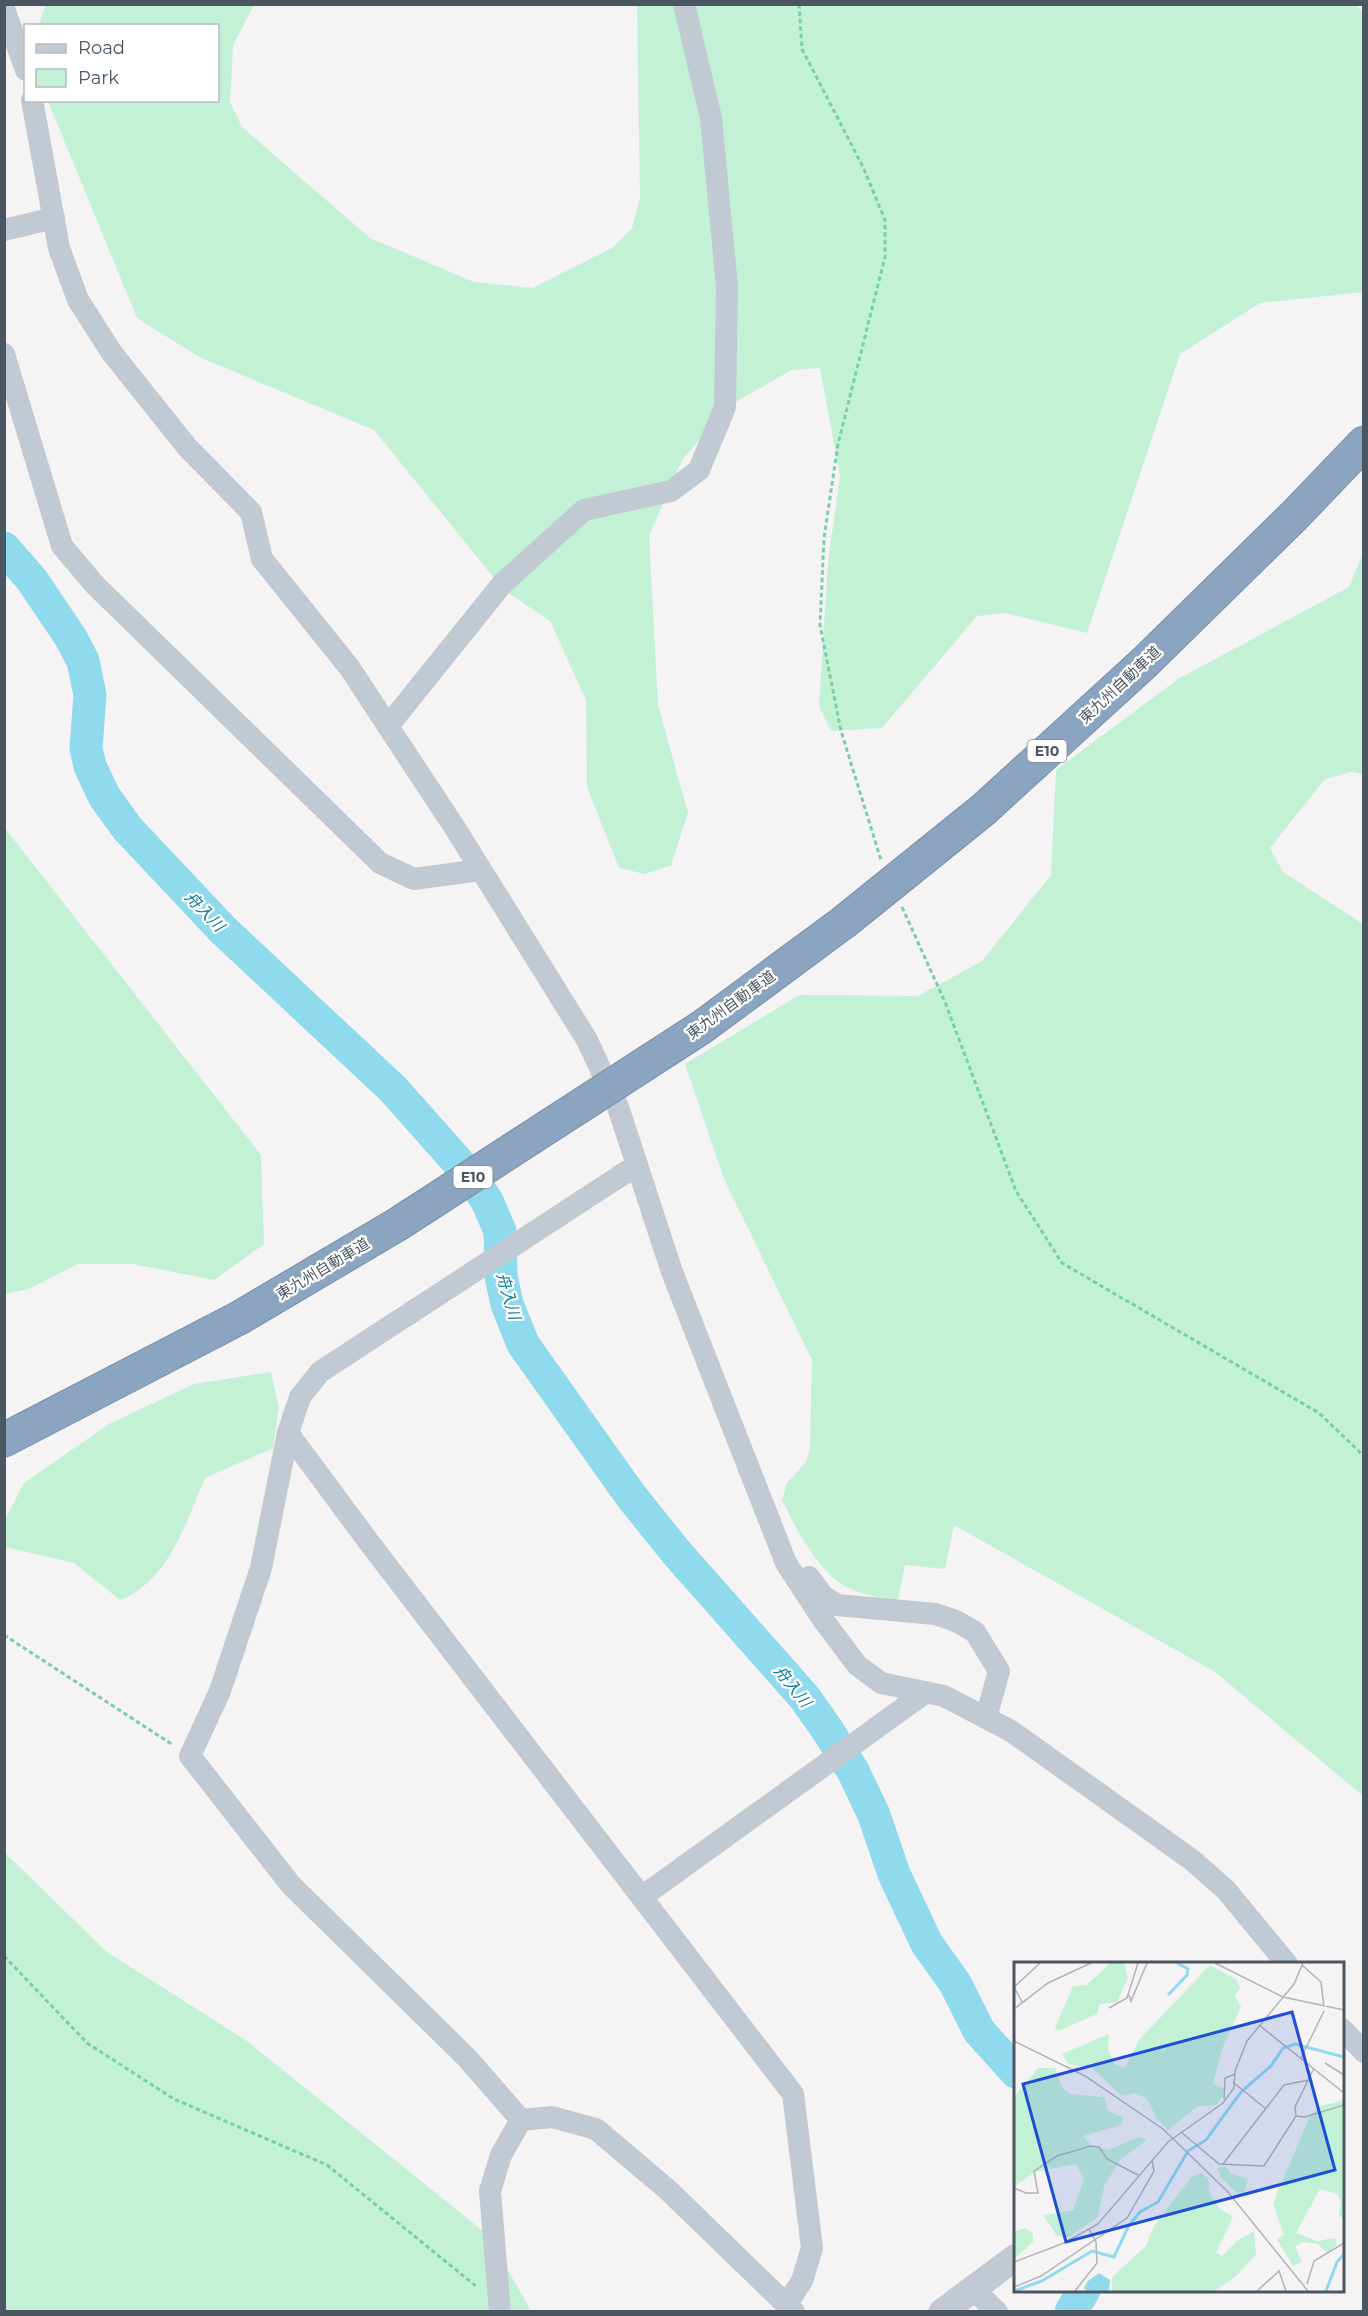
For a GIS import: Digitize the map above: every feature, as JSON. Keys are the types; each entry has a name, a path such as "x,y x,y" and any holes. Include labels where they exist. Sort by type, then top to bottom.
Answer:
{"highway":[{"name":"東九州自動車道","path":"4,1440 239,1318 398,1224 702,1027 844,922 982,810 1144,663 1294,516 1364,443"}],"street":[{"path":"388,726 503,583 584,510 670,491 699,470 724,407 727,287 711,118 684,4"},
{"path":"4,9 24,64"},
{"path":"32,102 59,248 78,300 107,344 187,447 251,512 262,559 349,667 587,1040 618,1107 672,1272 786,1563 857,1665 881,1683 944,1696 1011,1731 1192,1860 1226,1890 1285,1962"},
{"path":"4,230 54,218"},
{"path":"4,354 62,546 95,585 380,863 414,879 480,870"},
{"path":"521,2120 467,2058 291,1885 190,1756 220,1691 261,1568 288,1433 300,1397 320,1372 637,1165"},
{"path":"288,1433 371,1545 793,2094 812,2248 802,2281 790,2308 668,2190 596,2129 552,2118 521,2120"},
{"path":"786,1563 795,1563 823,1596 837,1605 935,1614 975,1632 999,1671 986,1718"},
{"path":"643,1896 926,1692"},
{"path":"1344,2031 1364,2052"},
{"path":"500,2309 490,2191 501,2155 521,2120"},
{"path":"942,2312 1014,2258"},
{"path":"973,2289 997,2312"}],"path":[{"path":"799,4 802,49 863,167 885,220 885,257 838,444 824,538 820,625 841,731 884,866"},
{"path":"898,897 945,1002 1016,1191 1062,1263 1319,1413 1364,1456"},
{"path":"4,1635 190,1756"},
{"path":"4,1956 87,2043 174,2099 327,2165 444,2257 500,2309"}],"green space":[{"path":"46,5 254,5 233,45 230,102 242,127 370,238 474,282 533,288 612,248 632,228 640,198 637,5 1356,5 1364,14 1363,292 1260,303 1180,354 1087,633 1005,613 977,616 882,728 831,731 819,706 828,562 840,476 820,368 792,370 739,400 718,418 682,460 649,536 658,705 688,813 671,865 645,874 619,868 587,787 586,700 550,621 504,590 374,430 199,357 137,318 48,102 219,102 219,24 39,24"},
{"path":"1363,554 1363,774 1351,772 1325,779 1270,848 1283,872 1363,924 1363,1796 1215,1672 954,1525 945,1569 905,1565 898,1601 853,1590 840,1583 822,1566 806,1545 782,1500 787,1483 807,1461 810,1445 812,1360 724,1179 685,1064 799,995 918,996 982,961 1051,875 1056,770 1178,679 1349,587"},
{"path":"4,827 261,1155 264,1244 214,1280 133,1264 78,1264 29,1289 5,1294"},
{"path":"271,1372 279,1407 273,1448 205,1478 174,1548 151,1579 137,1591 120,1600 74,1563 5,1547 5,1520 24,1483 109,1424 194,1384"},
{"path":"4,1852 107,1952 247,2041 488,2235 531,2311 5,2311"}],"waterway":[{"name":"舟入川","path":"4,548 32,580 71,638 83,661 90,695 86,748 90,766 104,796 127,828 223,930 393,1089 472,1178 487,1201 500,1231 501,1276 507,1304 523,1344 631,1496 676,1552 805,1698 828,1731 853,1771 874,1815 894,1874 927,1944 955,1983 979,2031 1014,2070"},
{"name":"舟入川","path":"1071,2312 1083,2292"}]}
